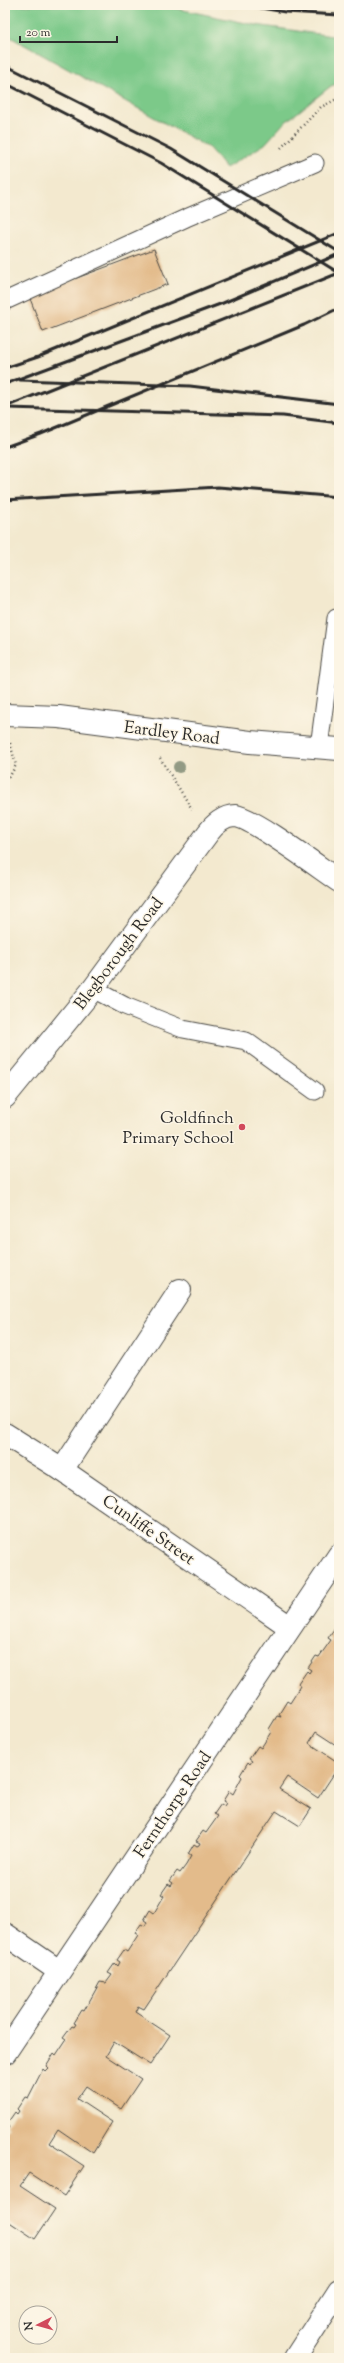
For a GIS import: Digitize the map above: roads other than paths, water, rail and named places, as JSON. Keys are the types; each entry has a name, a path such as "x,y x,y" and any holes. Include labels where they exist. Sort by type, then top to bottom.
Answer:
{"street":[{"name":"Eardley Road","path":"6,711 250,742 329,748"},
{"name":"Blegborough Road","path":"5,1097 93,989 208,833 219,821 236,816 255,824 339,881"},
{"path":"62,1470 180,1290"},
{"name":"Cunliffe Street","path":"5,1434 62,1470 290,1627"},
{"name":"Fernthorpe Road","path":"5,2053 339,1555"},
{"path":"5,1934 60,1971"},
{"path":"295,2358 339,2290"}],"lane":[{"path":"5,301 179,221 315,163"},
{"path":"329,748 336,618"},
{"path":"93,989 125,1006 183,1030 246,1041 315,1091"}],"railway":[{"path":"243,5 285,12 339,15"},
{"path":"5,65 171,149 339,252"},
{"path":"5,83 161,163 339,273"},
{"path":"5,368 38,357 339,233"},
{"path":"5,384 223,303 339,254"},
{"path":"5,407 339,273"},
{"path":"5,447 41,434 304,325 339,308"},
{"path":"20,380 190,386 339,404"},
{"path":"8,408 283,416 339,423"},
{"path":"5,500 218,487 339,497"}],"place":[{"name":"Goldfinch Primary School","path":"242,1127"}]}
